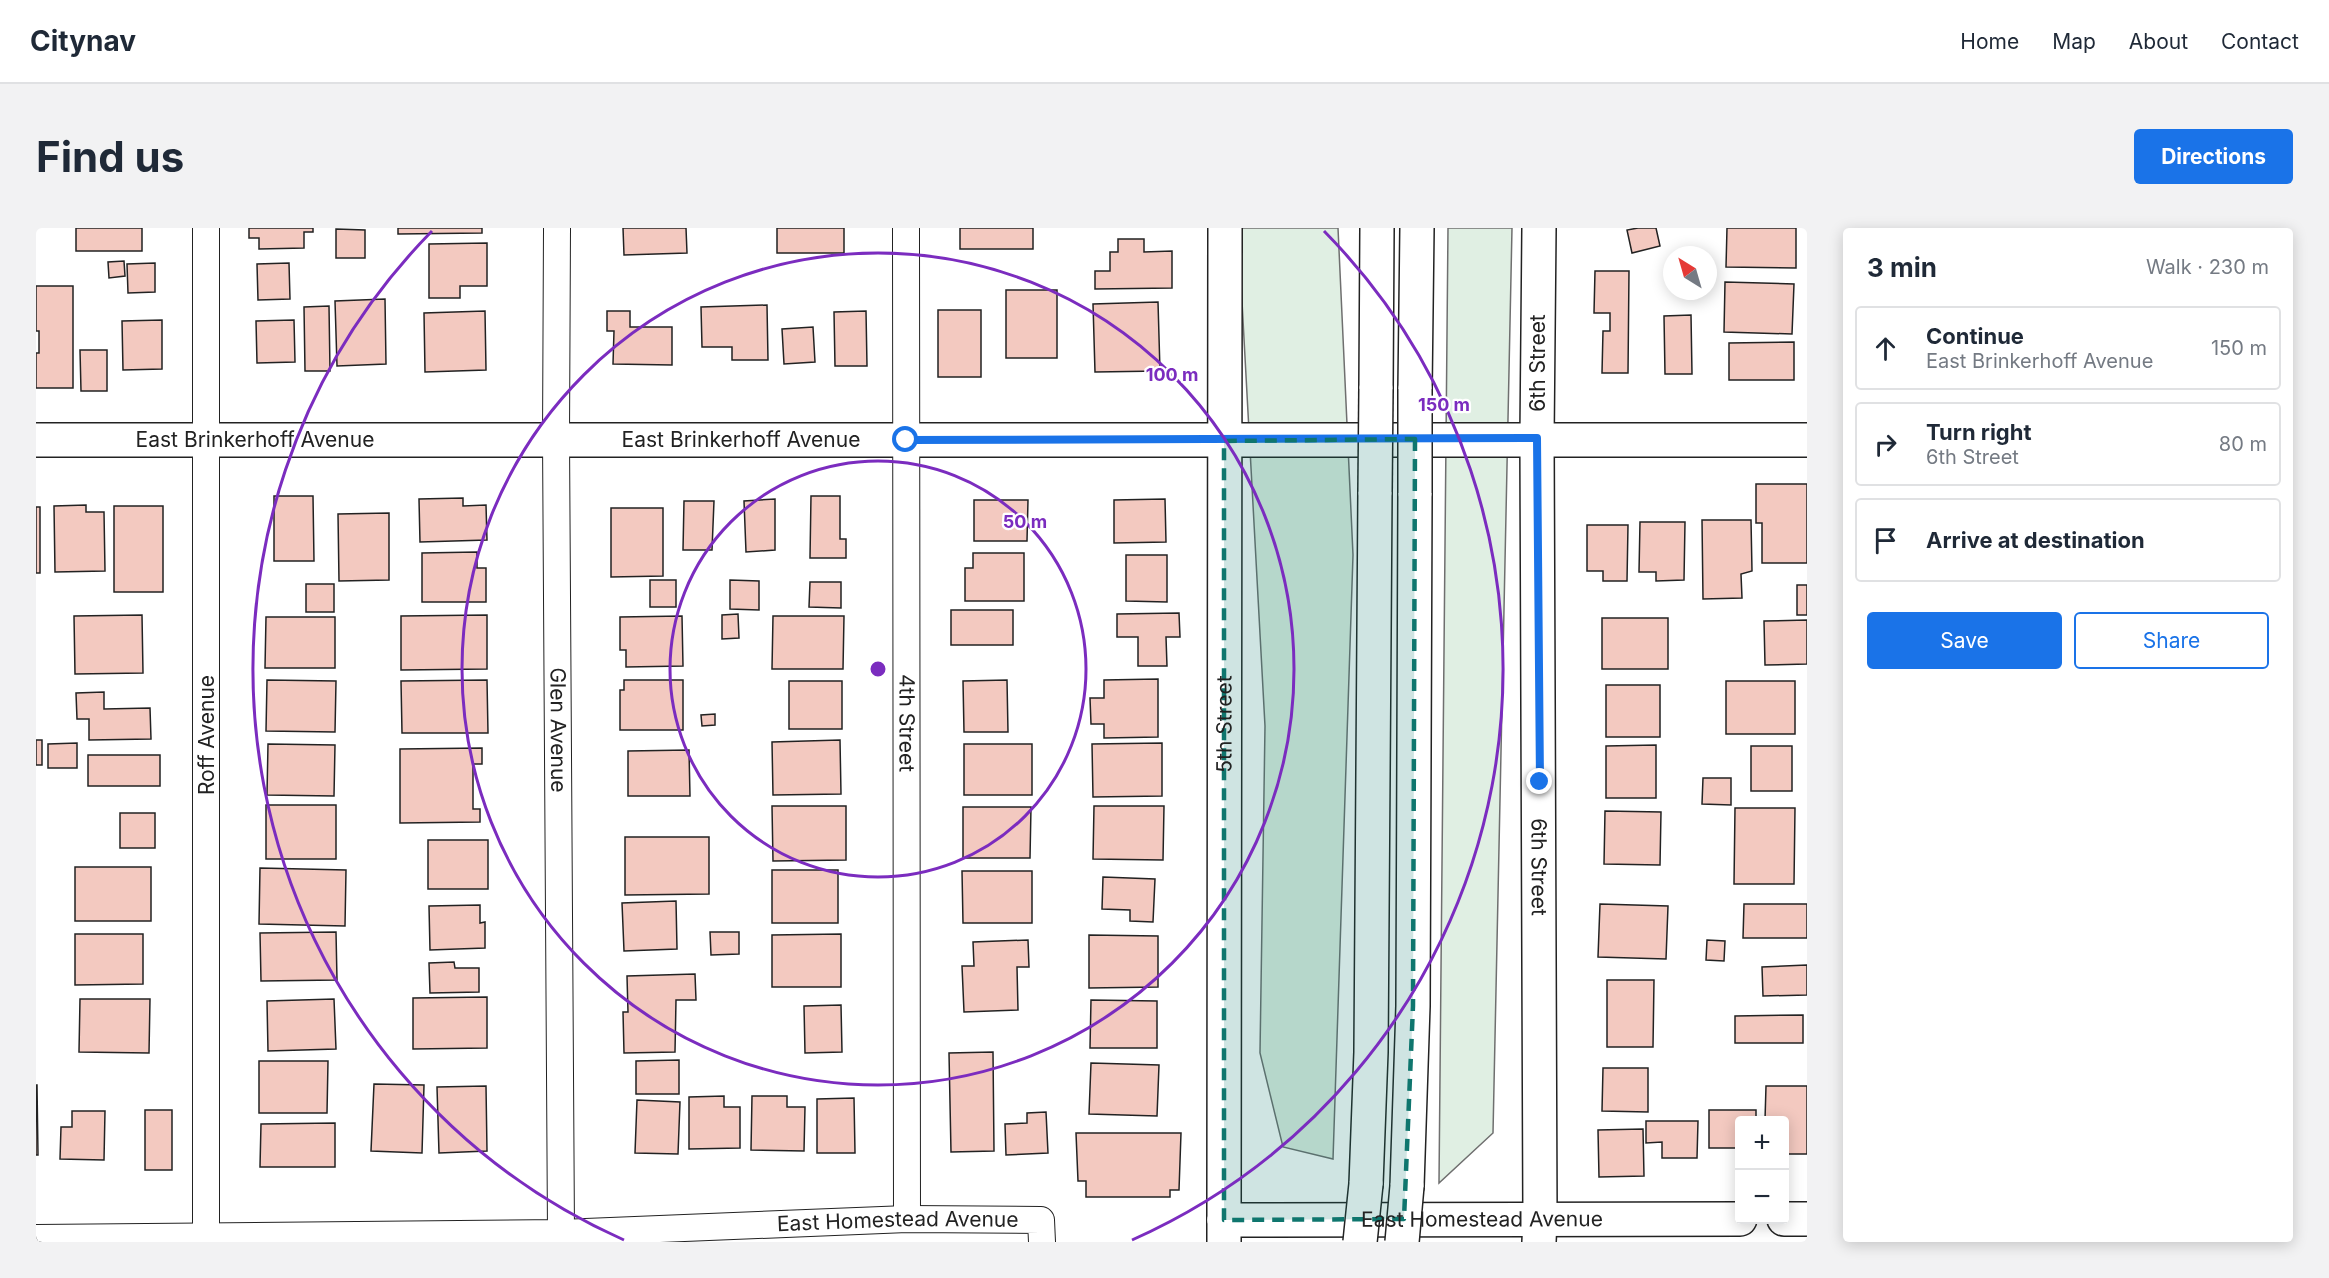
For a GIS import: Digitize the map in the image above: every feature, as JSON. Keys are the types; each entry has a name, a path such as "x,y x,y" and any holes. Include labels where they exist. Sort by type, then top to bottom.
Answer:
{"main road":[{"name":"5th Street","path":"1224,1231 1225,228"},
{"path":"1360,1242 1366,1184 1371,1052 1377,228"},
{"path":"1402,1242 1407,1186 1413,1006 1417,228"},
{"name":"6th Street","path":"1539,228 1537,438 1540,1230"},
{"name":"East Brinkerhoff Avenue","path":"36,440 556,438 1224,441 1537,438 1807,440"},
{"name":"East Homestead Avenue","path":"1224,1231 1540,1230 1735,1219"},
{"path":"1789,1219 1807,1219"}],"street":[{"name":"Roff Avenue","path":"206,228 208,440 206,1239"},
{"name":"Glen Avenue","path":"557,228 556,438 561,1233"},
{"name":"4th Street","path":"906,228 907,1219"},
{"name":"East Homestead Avenue","path":"36,1238 206,1239 561,1233 907,1219 1042,1231"}],"highlighted area":[{"path":"1415,439 1413,1006 1404,1219 1224,1220 1224,441"}],"green space":[{"path":"1238,228 1338,228 1353,555 1333,1159 1283,1147 1260,1053 1265,726"},
{"path":"1448,228 1512,228 1493,1133 1439,1183"}],"building":[{"path":"76,228 142,228 142,251 76,251"},
{"path":"249,228 313,228 313,232 304,232 304,248 259,249 259,238 249,238"},
{"path":"398,228 482,228 482,233 398,234"},
{"path":"623,228 686,228 687,253 624,255"},
{"path":"777,228 844,228 844,253 777,253"},
{"path":"960,228 1033,228 1033,249 960,249"},
{"path":"1656,228 1660,246 1632,253 1627,230"},
{"path":"1727,228 1796,228 1796,268 1726,267"},
{"path":"336,229 365,230 365,258 336,258"},
{"path":"1118,239 1144,239 1144,252 1172,251 1172,288 1095,289 1095,271 1110,271 1110,252 1118,252"},
{"path":"487,243 487,286 460,286 460,298 429,298 429,244"},
{"path":"124,261 125,276 109,278 108,262"},
{"path":"155,263 155,292 128,293 127,264"},
{"path":"289,263 290,299 258,300 257,264"},
{"path":"1595,271 1629,271 1628,373 1602,373 1603,331 1610,331 1610,313 1594,313"},
{"path":"1725,282 1794,284 1792,334 1724,332"},
{"path":"36,286 73,286 73,388 36,388 36,353 39,353 39,331 36,331"},
{"path":"1006,290 1057,290 1057,358 1006,358"},
{"path":"385,299 386,364 337,366 335,301"},
{"path":"1158,302 1160,371 1095,372 1093,304"},
{"path":"767,305 768,360 732,360 732,347 702,347 701,307"},
{"path":"329,306 330,371 305,371 304,307"},
{"path":"938,310 981,310 981,377 938,377"},
{"path":"485,311 486,370 425,372 424,313"},
{"path":"607,311 630,311 630,327 672,327 672,365 613,364 614,331 607,331"},
{"path":"866,311 867,366 835,366 834,312"},
{"path":"1691,315 1692,374 1665,374 1664,316"},
{"path":"162,320 162,369 123,370 122,321"},
{"path":"294,320 295,362 257,363 256,321"},
{"path":"813,327 815,362 784,364 782,329"},
{"path":"1794,342 1794,380 1729,380 1729,343"},
{"path":"80,350 107,350 107,391 81,391"},
{"path":"1756,484 1807,484 1807,563 1762,563 1762,523 1756,523"},
{"path":"274,496 313,496 314,561 274,561"},
{"path":"811,496 840,496 840,539 846,539 846,558 810,558"},
{"path":"463,498 463,506 486,505 487,540 420,542 419,499"},
{"path":"775,499 775,550 746,552 744,501"},
{"path":"1165,499 1166,542 1114,543 1114,500"},
{"path":"974,500 1028,500 1027,541 974,541"},
{"path":"684,501 714,501 712,550 683,550"},
{"path":"86,505 86,512 104,512 105,571 55,572 54,506"},
{"path":"114,506 163,506 163,592 114,592"},
{"path":"36,507 40,507 40,573 36,573"},
{"path":"611,508 663,508 663,576 611,577"},
{"path":"389,513 389,580 339,581 338,514"},
{"path":"1702,520 1751,520 1752,571 1741,574 1742,598 1703,599"},
{"path":"1640,522 1685,522 1684,580 1656,581 1656,572 1639,572"},
{"path":"1587,525 1628,525 1627,581 1603,581 1603,571 1587,571"},
{"path":"477,552 477,568 486,568 486,602 422,602 422,553"},
{"path":"973,553 1024,553 1024,601 965,601 965,568 973,568"},
{"path":"1126,555 1167,555 1167,602 1126,601"},
{"path":"650,580 676,580 676,607 650,607"},
{"path":"730,580 759,581 759,610 730,609"},
{"path":"810,582 841,582 841,608 809,607"},
{"path":"306,584 334,584 334,612 306,612"},
{"path":"1797,585 1807,585 1807,615 1797,615"},
{"path":"951,610 1013,610 1013,645 951,645"},
{"path":"1179,613 1180,637 1166,637 1167,666 1138,666 1138,637 1117,637 1117,614"},
{"path":"738,614 739,638 722,639 722,615"},
{"path":"142,615 143,673 75,674 74,616"},
{"path":"487,615 487,669 401,670 401,616"},
{"path":"682,616 683,666 626,667 626,650 620,650 620,617"},
{"path":"773,616 844,616 843,669 772,669"},
{"path":"266,617 335,617 335,668 265,668"},
{"path":"1602,618 1668,618 1668,669 1602,669"},
{"path":"1807,620 1807,664 1765,665 1764,621"},
{"path":"1158,679 1158,737 1104,738 1104,724 1091,724 1090,698 1104,698 1104,680"},
{"path":"267,680 336,681 335,732 266,731"},
{"path":"487,680 488,733 402,733 401,681"},
{"path":"624,680 683,680 683,730 620,730 620,690 624,690"},
{"path":"1007,680 1008,732 964,732 963,681"},
{"path":"789,681 842,681 842,729 789,729"},
{"path":"1726,681 1795,681 1795,734 1726,734"},
{"path":"1606,685 1660,685 1660,737 1606,737"},
{"path":"104,692 104,709 150,708 151,739 89,740 89,719 77,719 76,693"},
{"path":"715,714 715,725 702,726 701,715"},
{"path":"36,740 42,740 42,765 36,765"},
{"path":"840,740 841,794 773,795 772,742"},
{"path":"77,743 77,768 48,768 48,744"},
{"path":"1162,743 1162,796 1093,797 1092,744"},
{"path":"268,744 335,745 334,796 267,795"},
{"path":"964,744 1032,744 1032,795 964,795"},
{"path":"1656,745 1656,798 1606,798 1606,746"},
{"path":"1751,746 1792,746 1792,791 1751,791"},
{"path":"482,748 482,764 473,764 473,809 480,809 480,822 400,823 400,749"},
{"path":"689,750 690,796 628,796 628,751"},
{"path":"88,755 160,755 160,786 88,786"},
{"path":"1703,778 1731,778 1731,805 1702,804"},
{"path":"266,805 336,805 336,859 266,859"},
{"path":"772,806 846,806 846,860 773,861"},
{"path":"1094,806 1164,806 1163,860 1093,859"},
{"path":"963,807 1031,807 1030,858 963,858"},
{"path":"1735,808 1795,808 1794,884 1734,884"},
{"path":"1605,811 1661,812 1660,865 1604,864"},
{"path":"120,813 155,813 155,848 120,848"},
{"path":"625,837 709,837 709,894 625,895"},
{"path":"428,840 488,840 488,889 428,889"},
{"path":"75,867 151,867 151,921 75,921"},
{"path":"260,868 346,870 345,926 259,924"},
{"path":"772,870 838,870 838,923 772,923"},
{"path":"962,871 1032,871 1032,923 963,923"},
{"path":"1103,877 1155,879 1153,922 1130,921 1130,910 1102,909"},
{"path":"676,901 677,949 624,951 622,903"},
{"path":"1600,904 1668,906 1666,959 1598,957"},
{"path":"1744,904 1807,904 1807,938 1743,938"},
{"path":"480,905 480,923 485,922 485,948 430,950 429,906"},
{"path":"336,932 337,980 261,981 260,933"},
{"path":"710,932 739,932 739,954 711,955"},
{"path":"75,934 143,934 143,984 75,985"},
{"path":"841,934 841,987 772,987 772,935"},
{"path":"1089,935 1158,936 1158,987 1089,988"},
{"path":"1028,940 1029,967 1017,967 1018,1010 964,1012 962,966 974,966 973,942"},
{"path":"1707,940 1725,941 1724,961 1706,960"},
{"path":"454,962 455,968 479,968 479,992 430,993 429,963"},
{"path":"1807,965 1807,995 1763,996 1762,967"},
{"path":"695,974 696,1000 676,1000 675,1052 624,1053 623,1012 628,1012 627,976"},
{"path":"1607,980 1654,980 1653,1047 1607,1047"},
{"path":"487,997 487,1048 413,1049 413,998"},
{"path":"80,999 150,999 149,1053 79,1052"},
{"path":"334,999 336,1049 268,1051 267,1001"},
{"path":"1091,1000 1157,1001 1157,1048 1090,1048"},
{"path":"841,1005 842,1052 805,1053 804,1006"},
{"path":"1803,1015 1803,1043 1735,1043 1735,1016"},
{"path":"993,1052 994,1151 951,1152 949,1053"},
{"path":"679,1060 679,1094 636,1094 636,1061"},
{"path":"259,1061 328,1061 327,1113 259,1113"},
{"path":"1091,1063 1159,1065 1157,1116 1089,1114"},
{"path":"1603,1068 1648,1068 1648,1112 1602,1111"},
{"path":"374,1084 424,1085 422,1153 371,1151"},
{"path":"37,1085 38,1155 36,1155"},
{"path":"486,1086 487,1151 439,1153 437,1087"},
{"path":"1766,1086 1807,1086 1807,1154 1789,1154 1789,1116 1765,1116"},
{"path":"724,1096 724,1107 740,1107 740,1148 689,1149 689,1097"},
{"path":"752,1096 787,1096 787,1107 805,1107 804,1151 751,1150"},
{"path":"854,1098 855,1153 817,1153 817,1099"},
{"path":"637,1100 680,1102 678,1154 635,1153"},
{"path":"145,1110 172,1110 172,1170 145,1170"},
{"path":"1709,1110 1756,1110 1756,1116 1735,1116 1735,1148 1709,1148"},
{"path":"72,1111 105,1111 104,1160 60,1159 61,1127 72,1127"},
{"path":"1046,1112 1048,1153 1006,1155 1005,1124 1027,1123 1027,1113"},
{"path":"1646,1121 1698,1121 1697,1158 1662,1158 1662,1142 1646,1143"},
{"path":"335,1123 335,1167 260,1167 261,1124"},
{"path":"1643,1129 1644,1176 1599,1177 1598,1130"},
{"path":"1076,1133 1181,1133 1179,1190 1170,1190 1170,1197 1086,1197 1086,1181 1078,1181"}],"route":[{"path":"906,440 1224,441 1537,438 1540,782"}]}
